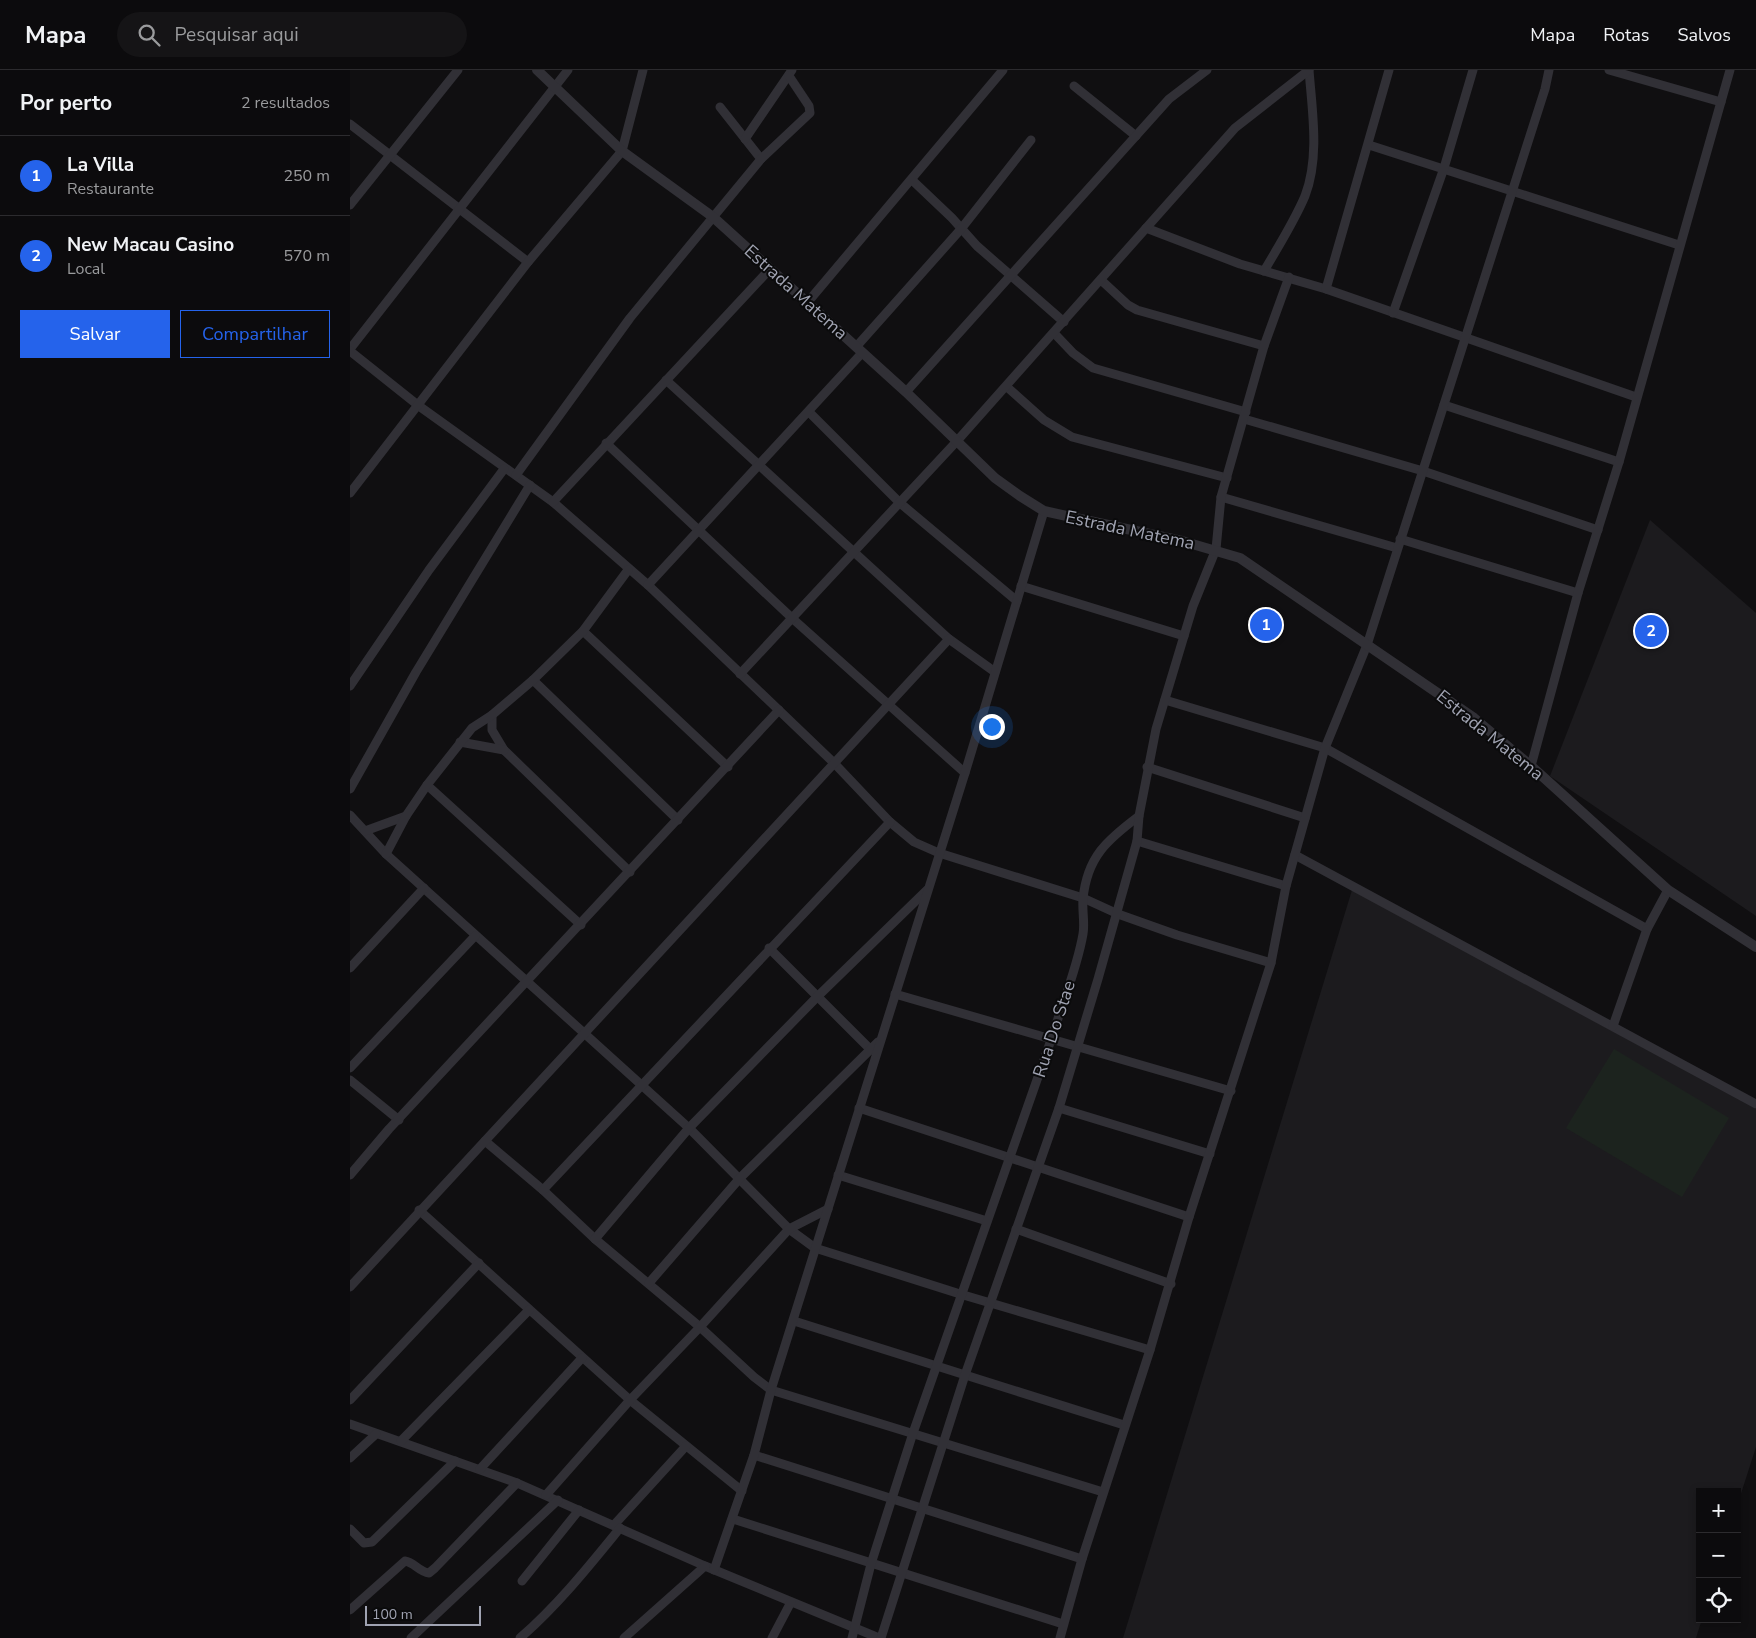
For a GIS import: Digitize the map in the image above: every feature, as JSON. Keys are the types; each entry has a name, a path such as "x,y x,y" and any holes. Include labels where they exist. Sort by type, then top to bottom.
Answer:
{"street":[{"path":"350,205 458,70"},
{"name":"Estrada Matema","path":"537,70 622,150 714,217 906,392 996,478 1044,511 1216,549 1240,558 1474,718 1531,766 1668,890 1756,948"},
{"path":"568,70 350,350 419,406 504,469 516,475 554,502 628,570 648,585 834,763 890,822 914,842 940,853 1083,898 1118,914 1177,935 1271,963"},
{"path":"350,493 419,406 528,262 622,150 643,70"},
{"path":"807,303 1003,70"},
{"path":"906,392 1169,99 1207,70"},
{"path":"740,674 957,441 1235,128 1309,70"},
{"path":"1264,271 1305,196 1312,163 1314,132 1309,70"},
{"path":"1326,289 1369,145 1389,70"},
{"path":"1393,313 1444,168 1473,70"},
{"path":"1060,1638 1082,1559 1171,1284 1189,1217 1271,963 1286,886 1325,748 1367,644 1467,337 1511,192 1545,89 1549,70"},
{"path":"1608,70 1721,102"},
{"path":"1531,766 1578,593 1619,462 1730,70"},
{"path":"516,475 630,318 761,159 810,113 809,106 790,73 745,139"},
{"path":"1074,86 1136,136"},
{"path":"720,107 761,159"},
{"path":"350,124 528,262"},
{"path":"648,585 809,412 961,229 1031,140"},
{"path":"1369,145 1679,245"},
{"path":"912,180 1010,276 1064,322"},
{"path":"1146,228 1264,271 1326,289 1636,397"},
{"path":"554,502 606,443 770,269"},
{"path":"350,1424 518,1483 791,1602 853,1633 880,1638 965,1375 1039,1167 1079,1045 1118,914 1137,841 1147,768 1165,700 1193,606 1216,549 1221,497 1264,346 1289,277"},
{"path":"1101,280 1128,305 1137,310 1264,346"},
{"path":"1054,333 1073,353 1093,368 1423,471 1598,530"},
{"path":"666,380 949,639 995,672"},
{"path":"1006,386 1044,420 1072,437 1227,478"},
{"path":"1444,405 1619,462"},
{"path":"809,412 900,503 1017,600"},
{"path":"606,443 793,619 966,773"},
{"path":"350,686 423,578 504,469"},
{"path":"350,789 416,672 530,485"},
{"path":"1221,497 1397,548"},
{"path":"714,1570 754,1455 771,1390 880,1040 966,773 1044,511"},
{"path":"1400,539 1578,593"},
{"path":"386,854 406,816 426,785 460,742 472,728 492,715 533,680 583,630 628,570"},
{"path":"1021,586 1184,636"},
{"path":"583,630 728,767"},
{"path":"350,1287 949,639"},
{"path":"533,680 678,820"},
{"path":"1165,700 1325,748 1647,929"},
{"path":"350,1175 526,982 779,710"},
{"path":"492,715 492,730 504,750 630,872"},
{"path":"460,742 504,750"},
{"path":"1147,768 1306,818"},
{"path":"426,785 581,925"},
{"path":"350,815 386,854 641,1086 690,1128 789,1229 815,1248 960,1294 1150,1350"},
{"path":"365,831 406,816"},
{"name":"Rua Do Stae","path":"853,1633 872,1564 913,1433 960,1294 1052,1038 1083,933 1083,898 1089,872 1099,850 1139,816"},
{"path":"543,1190 769,948 890,822"},
{"path":"1137,841 1286,886"},
{"path":"1295,854 1756,1104"},
{"path":"350,968 424,888"},
{"path":"595,1239 690,1128 817,997 928,889"},
{"path":"1612,1026 1647,929 1668,890"},
{"path":"350,1068 475,936"},
{"path":"769,948 871,1050"},
{"path":"895,994 1079,1045 1231,1090"},
{"path":"649,1283 740,1178 880,1040"},
{"path":"350,1080 399,1120"},
{"path":"859,1108 1189,1217"},
{"path":"1059,1108 1210,1154"},
{"path":"485,1141 543,1190 595,1239 649,1283 771,1390 1103,1492"},
{"path":"838,1175 987,1220"},
{"path":"546,1495 630,1400 700,1327 789,1229 828,1209"},
{"path":"420,1210 630,1400 742,1491"},
{"path":"1016,1229 1171,1284"},
{"path":"350,1400 480,1263"},
{"path":"401,1441 529,1310"},
{"path":"794,1321 1124,1425"},
{"path":"480,1469 582,1358"},
{"path":"350,1458 376,1434"},
{"path":"520,1638 544,1618 568,1592 617,1526 686,1446"},
{"path":"754,1455 1082,1559"},
{"path":"350,1529 364,1543 372,1542 455,1461"},
{"path":"350,1610 404,1561 429,1573 518,1483"},
{"path":"411,1638 558,1500"},
{"path":"522,1581 579,1510"},
{"path":"733,1519 1063,1624"},
{"path":"624,1638 705,1566"},
{"path":"772,1638 791,1602"}],"shaded area":[{"path":"1650,520 1756,613 1756,916 1550,776"},
{"path":"1352,890 1756,1109 1756,1447 1741,1494 1741,1488 1696,1488 1696,1623 1701,1623 1696,1638 1123,1638"},
{"path":"1614,1049 1729,1118 1682,1197 1566,1128"}],"place":[{"name":"La Villa","path":"1266,625"},
{"name":"New Macau Casino","path":"1651,631"}]}
